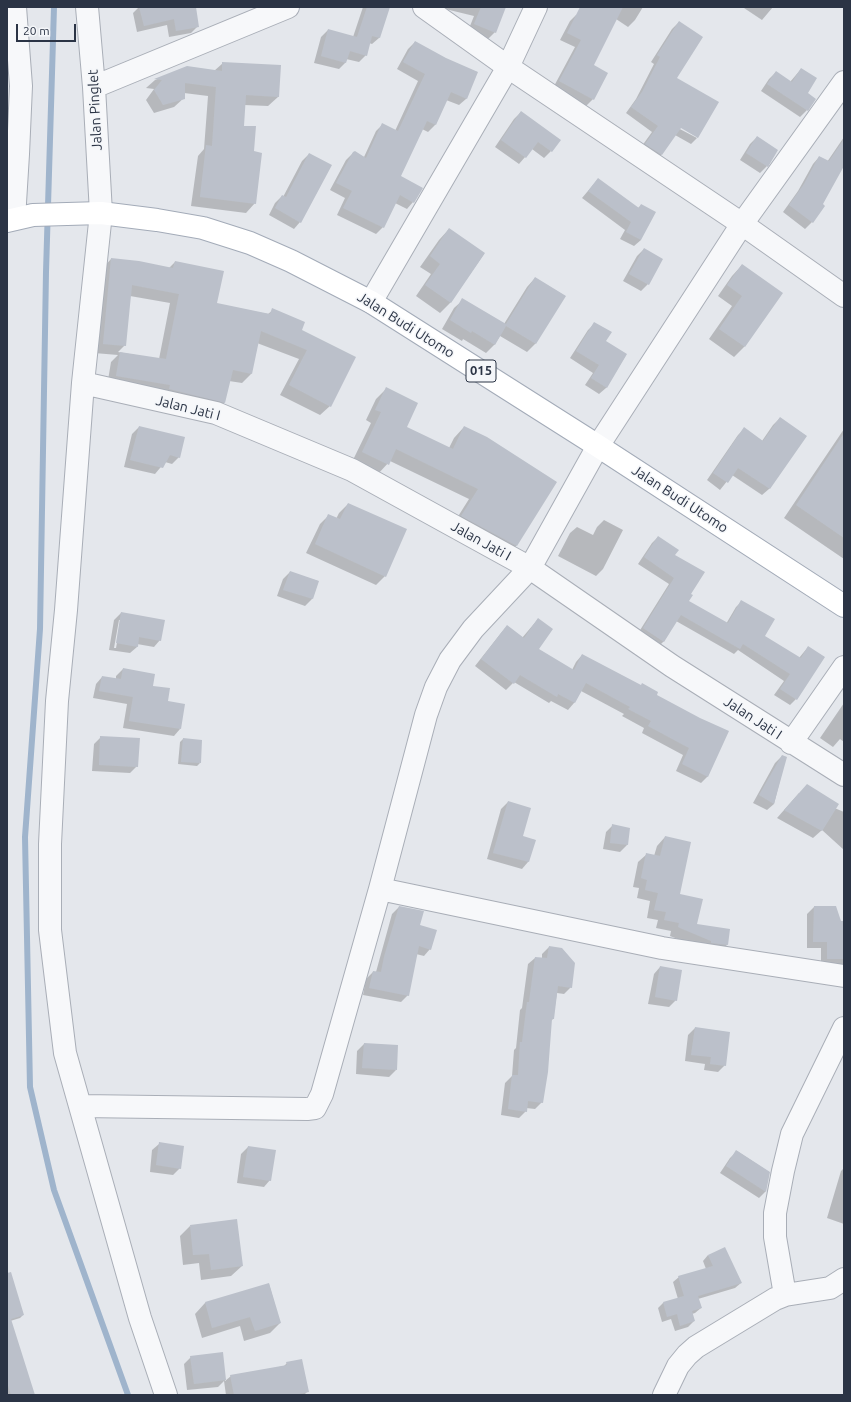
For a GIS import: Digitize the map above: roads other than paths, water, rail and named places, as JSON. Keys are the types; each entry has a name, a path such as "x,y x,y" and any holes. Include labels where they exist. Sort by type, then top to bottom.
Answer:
{"main road":[{"name":"Jalan Budi Utomo","path":"18,219 93,214 157,220 203,228 244,241 292,261 371,302 598,446 844,606"}],"street":[{"path":"15,7 21,86 18,154 18,219"},
{"name":"Jalan Pinglet","path":"87,7 94,87 93,214 83,383 66,610 57,701 50,844 51,938 65,1053 140,1318 166,1395"},
{"path":"94,87 288,7"},
{"path":"424,7 508,68 742,224 844,296"},
{"path":"371,302 508,68 536,7"},
{"path":"81,1106 315,1108 322,1094 380,889 426,715 436,687 450,660 473,629 530,568 598,446 742,224 844,82"},
{"name":"Jalan Jati I","path":"83,383 224,416 352,470 530,568 672,666 791,743 844,775"},
{"path":"791,743 844,667"},
{"path":"380,889 662,948 844,976"},
{"path":"785,1295 775,1236 775,1212 782,1171 792,1134 844,1028"},
{"path":"664,1395 678,1366 687,1354 696,1347 775,1299 785,1295 830,1288 844,1280"}],"waterway":[{"path":"54,7 46,272 40,629 25,837 30,1087 54,1190 128,1395"}]}
